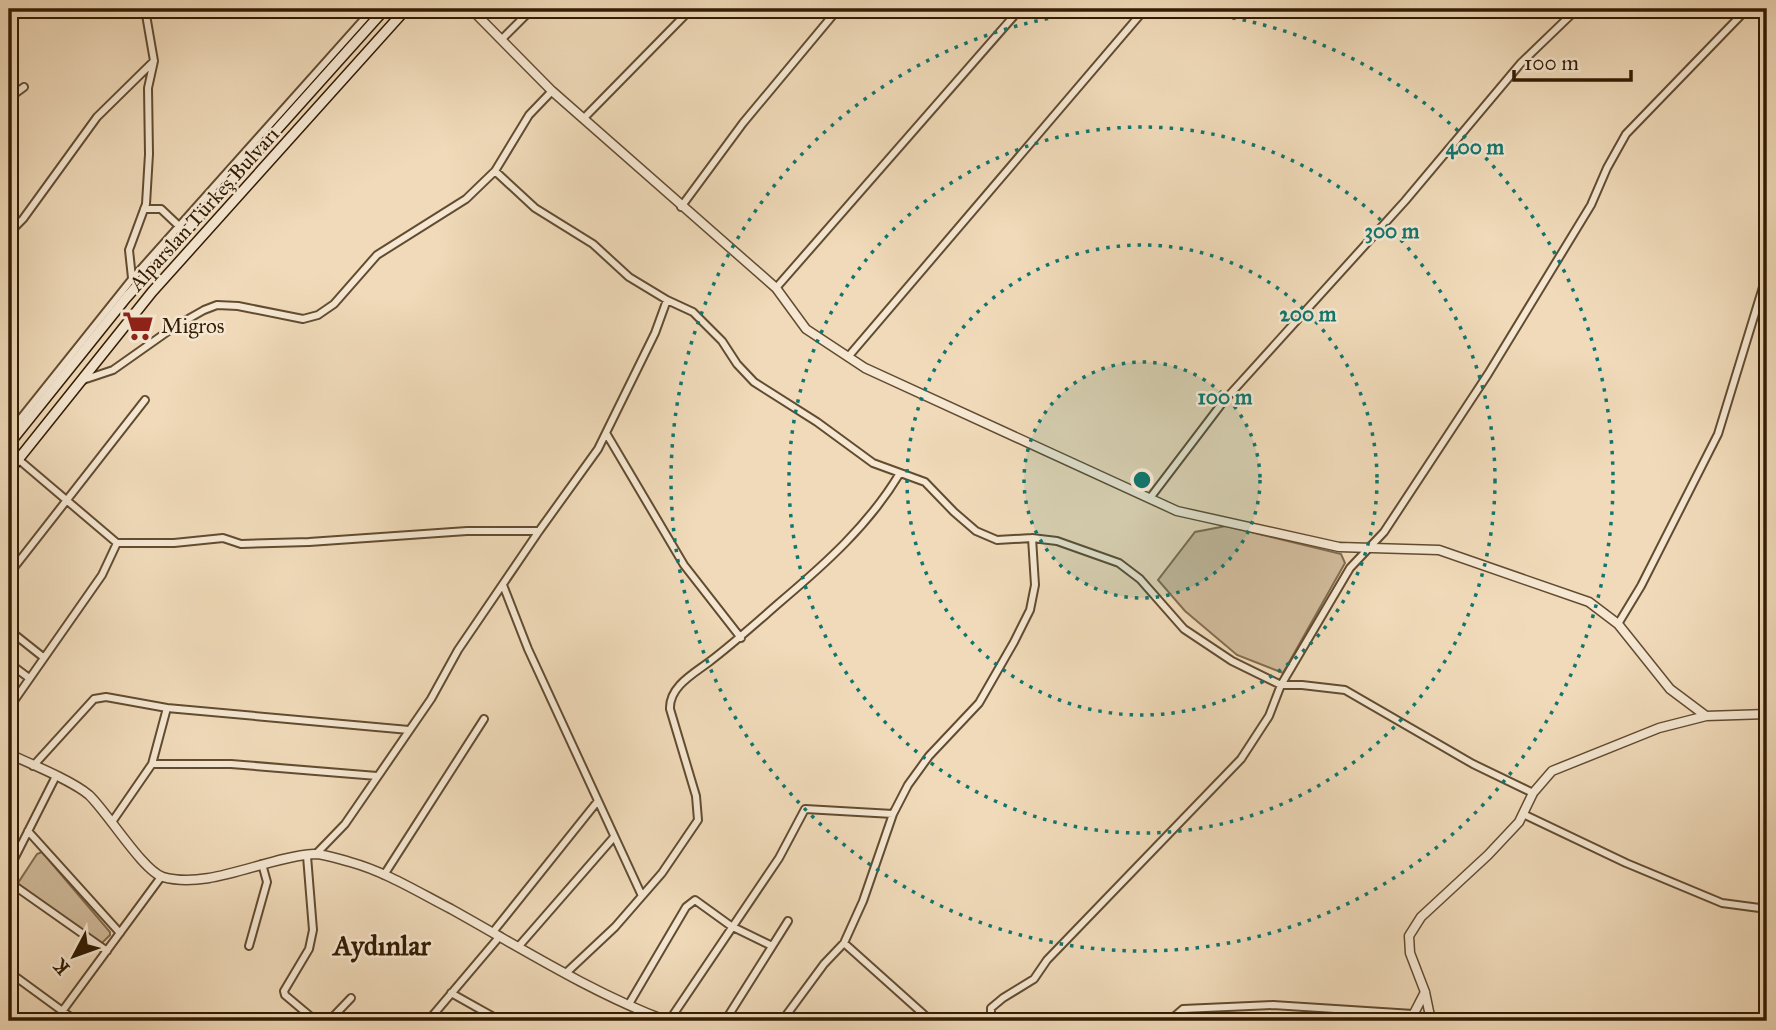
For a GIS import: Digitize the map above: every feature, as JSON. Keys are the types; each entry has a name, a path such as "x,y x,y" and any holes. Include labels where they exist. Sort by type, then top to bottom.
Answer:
{"main road":[{"name":"Alparslan Türkeş Bulvarı","path":"9,444 182,229 385,9"},
{"name":"Alparslan Türkeş Bulvarı","path":"9,471 152,292 406,9"}],"street":[{"path":"133,291 129,250 144,209 149,154 148,88 154,61 145,9"},
{"path":"9,433 132,279 182,229 373,9"},
{"path":"471,9 552,91 776,288 806,329 865,368 1177,511 1339,547 1439,550 1589,602 1618,624 1671,689 1706,716"},
{"path":"502,39 531,9"},
{"path":"584,118 691,9"},
{"path":"681,207 743,122 838,9"},
{"path":"776,288 1020,9"},
{"path":"848,357 1144,9"},
{"path":"1150,498 1223,401 1405,201 1521,64 1577,9"},
{"path":"991,1021 991,1008 1034,979 1047,960 1241,759 1269,716 1281,685 1350,568 1384,532 1488,374 1591,205 1606,168 1626,134 1747,9"},
{"path":"9,233 23,219 97,117 154,61"},
{"path":"9,97 24,87"},
{"path":"81,381 113,370 174,327 217,305 238,306 303,319 318,315 334,304 377,255 466,198 495,171 529,115 552,91"},
{"path":"495,171 535,208 593,244 629,277 693,312 722,341 737,364 754,382 817,422 873,463 925,482 976,531 997,540 1032,538 1057,541 1119,563 1140,579 1184,629 1232,661 1281,685 1345,690 1473,764 1533,793"},
{"path":"144,209 161,209 182,229"},
{"path":"1618,624 1641,586 1718,434 1767,274"},
{"path":"316,1021 285,995 284,990 309,949 313,930 311,855 345,824 431,699 458,650 598,449 655,332 667,300"},
{"path":"9,575 145,400"},
{"path":"606,433 684,565 741,638"},
{"path":"18,458 117,542 174,543 223,538 242,544 467,531 539,531"},
{"path":"566,973 615,928 662,873 698,820 696,796 669,700 682,682 741,638 834,556 883,502 900,473"},
{"path":"782,1021 824,964 844,943 863,901 893,814 908,785 929,756 979,703 1030,610 1035,585 1032,538"},
{"path":"9,708 102,575 117,542"},
{"path":"503,585 528,649 642,896"},
{"path":"9,630 43,657"},
{"path":"9,663 29,678"},
{"path":"33,766 94,699 106,697 167,708 409,730"},
{"path":"112,822 152,764 167,708"},
{"path":"1431,1021 1425,992 1410,953 1409,936 1421,917 1489,855 1519,822 1533,793 1552,771 1660,728 1706,716 1767,714"},
{"path":"384,875 484,719"},
{"path":"9,754 88,794 149,869 162,877 185,880 210,877 311,855 352,862 384,875 566,973 668,1021 779,858 805,809 893,814"},
{"path":"152,764 230,764 377,776"},
{"path":"9,869 56,776"},
{"path":"428,1021 597,802"},
{"path":"1523,814 1626,863 1722,903 1767,909"},
{"path":"28,831 120,933"},
{"path":"519,947 614,837"},
{"path":"249,946 267,882 261,864"},
{"path":"55,1021 162,877"},
{"path":"9,882 107,951"},
{"path":"629,1004 686,907 695,900 731,926 772,946"},
{"path":"724,1021 788,921"},
{"path":"844,943 930,1020"},
{"path":"9,972 76,1021"},
{"path":"1168,1021 1184,1009 1273,1005 1411,1018 1425,992"},
{"path":"451,993 501,1021"},
{"path":"329,1021 351,998"}],"shaded area":[{"path":"1226,526 1341,554 1345,563 1283,673 1237,655 1185,611 1158,580 1195,532"},
{"path":"42,852 110,932 100,945 19,887 18,883 37,854"}],"place":[{"name":"Migros","path":"138,326"}],"district":[{"name":"Aydınlar","path":"382,945"}]}
